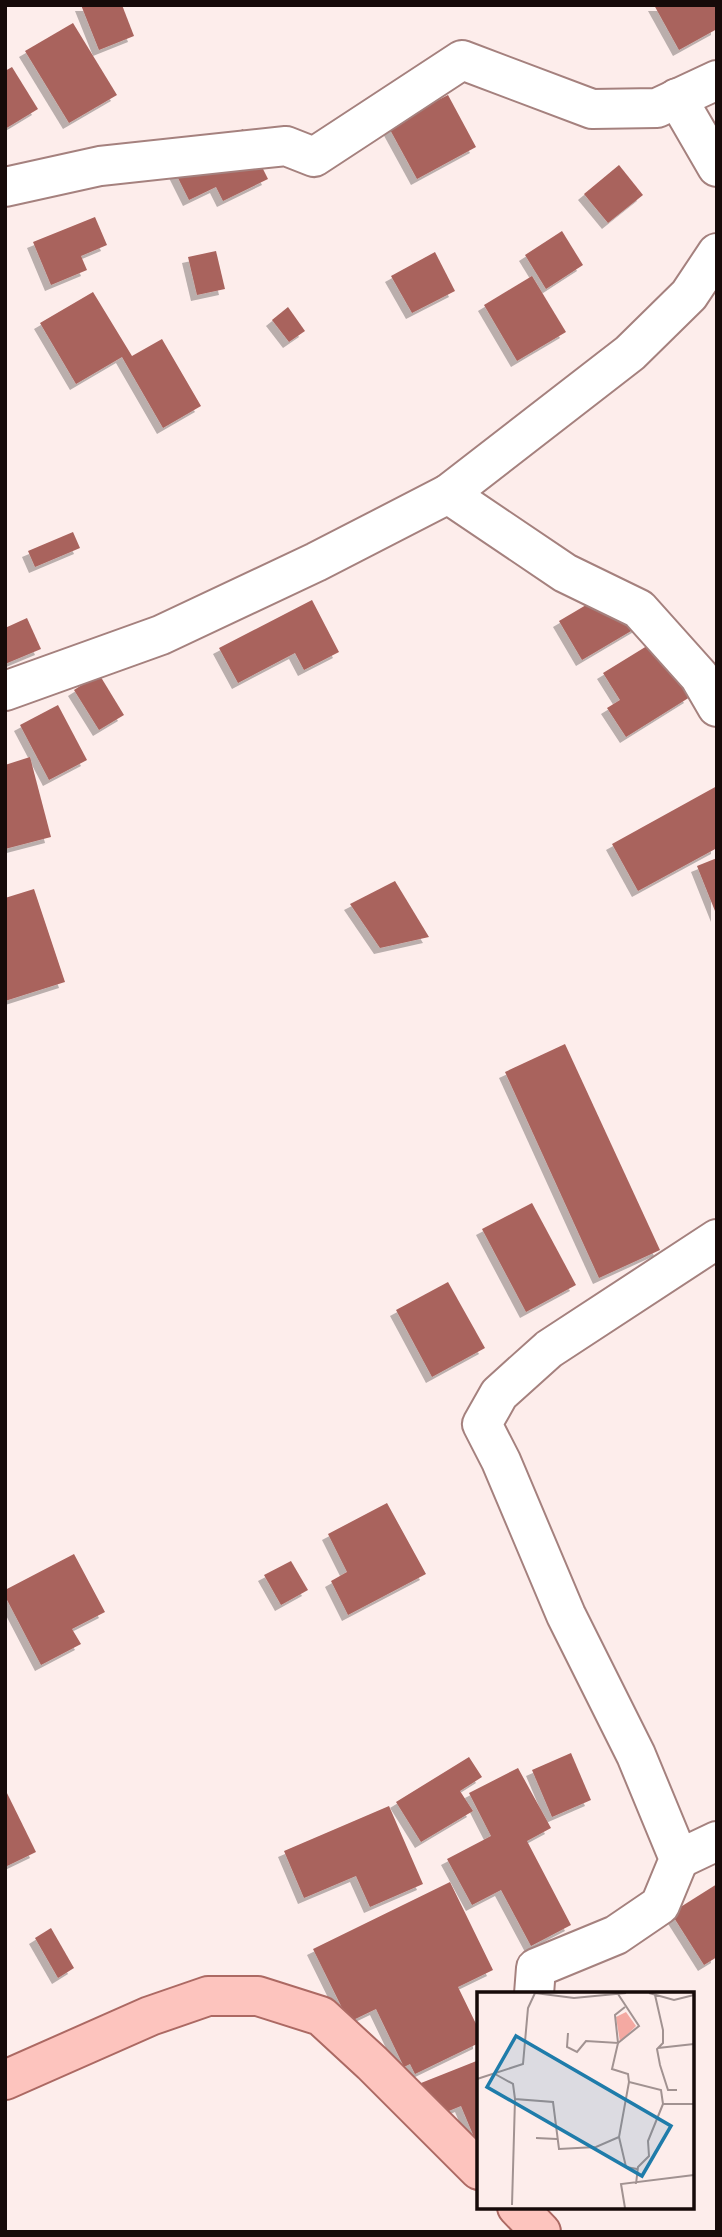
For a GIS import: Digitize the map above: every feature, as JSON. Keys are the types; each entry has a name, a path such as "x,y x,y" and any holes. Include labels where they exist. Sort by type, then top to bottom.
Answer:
{"main road":[{"path":"5,2080 150,2017 208,1996 258,1996 321,2016 477,2168"},
{"path":"519,2209 543,2232"}],"street":[{"path":"5,187 100,166 286,146 314,157 462,60 593,109 657,108 717,80"},
{"path":"677,98 717,167"},
{"path":"5,691 160,635 316,562 448,494 630,353 689,295 717,253"},
{"path":"448,494 565,573 639,609 699,676 717,707"},
{"path":"679,1859 636,1755 566,1615 501,1461 482,1424 499,1394 549,1349 717,1239"},
{"path":"534,1992 536,1968 616,1935 660,1905 679,1859 717,1841"},
{"path":"543,2232 545,2209"}],"building":[{"path":"81,5 122,5 134,36 99,50"},
{"path":"654,5 717,5 717,29 679,50"},
{"path":"73,23 117,95 69,123 25,51"},
{"path":"12,67 38,109 5,129 5,71"},
{"path":"448,95 476,147 417,179 388,126"},
{"path":"243,129 268,179 223,201 216,187 189,200 171,164"},
{"path":"619,165 643,195 608,223 584,194"},
{"path":"95,217 107,245 81,256 87,270 51,285 33,242"},
{"path":"562,231 583,265 546,289 525,255"},
{"path":"216,251 225,289 197,295 188,257"},
{"path":"435,252 455,291 412,313 391,276"},
{"path":"532,276 566,332 517,361 484,305"},
{"path":"93,292 132,356 162,339 201,406 163,428 122,357 76,384 40,323"},
{"path":"288,307 305,331 289,342 272,320"},
{"path":"73,532 80,548 35,567 28,551"},
{"path":"625,582 648,621 582,660 559,621"},
{"path":"312,600 339,652 304,670 295,653 238,683 219,648"},
{"path":"27,618 41,649 5,664 5,628"},
{"path":"655,641 690,697 626,737 607,708 620,700 603,673"},
{"path":"99,674 124,715 99,730 74,690"},
{"path":"58,705 87,760 49,780 20,725"},
{"path":"30,757 51,837 5,849 5,765"},
{"path":"717,786 717,848 638,891 612,844"},
{"path":"717,858 717,916 697,866"},
{"path":"395,881 429,937 380,948 350,904"},
{"path":"34,889 65,982 5,1001 5,898"},
{"path":"565,1044 660,1250 599,1278 505,1072"},
{"path":"532,1203 576,1285 526,1312 482,1229"},
{"path":"448,1282 485,1348 432,1377 396,1310"},
{"path":"387,1503 426,1574 348,1615 331,1581 347,1572 328,1534"},
{"path":"74,1554 105,1612 72,1629 81,1644 41,1665 5,1596 5,1590"},
{"path":"291,1561 308,1590 281,1605 264,1575"},
{"path":"571,1753 591,1800 552,1817 532,1770"},
{"path":"469,1757 482,1777 460,1791 473,1811 421,1842 396,1802"},
{"path":"518,1768 551,1828 527,1841 571,1925 531,1946 501,1890 472,1905 447,1859 491,1836 469,1793"},
{"path":"5,1789 36,1852 5,1867"},
{"path":"389,1806 423,1884 370,1907 356,1876 304,1898 284,1851"},
{"path":"450,1882 493,1970 458,1987 477,2026 477,2044 415,2074 410,2064 404,2067 376,2009 349,2022 313,1949"},
{"path":"717,1884 717,1957 704,1965 671,1913"},
{"path":"51,1928 74,1968 58,1978 35,1938"},
{"path":"477,2061 477,2144 461,2106 434,2117 421,2083"}]}
